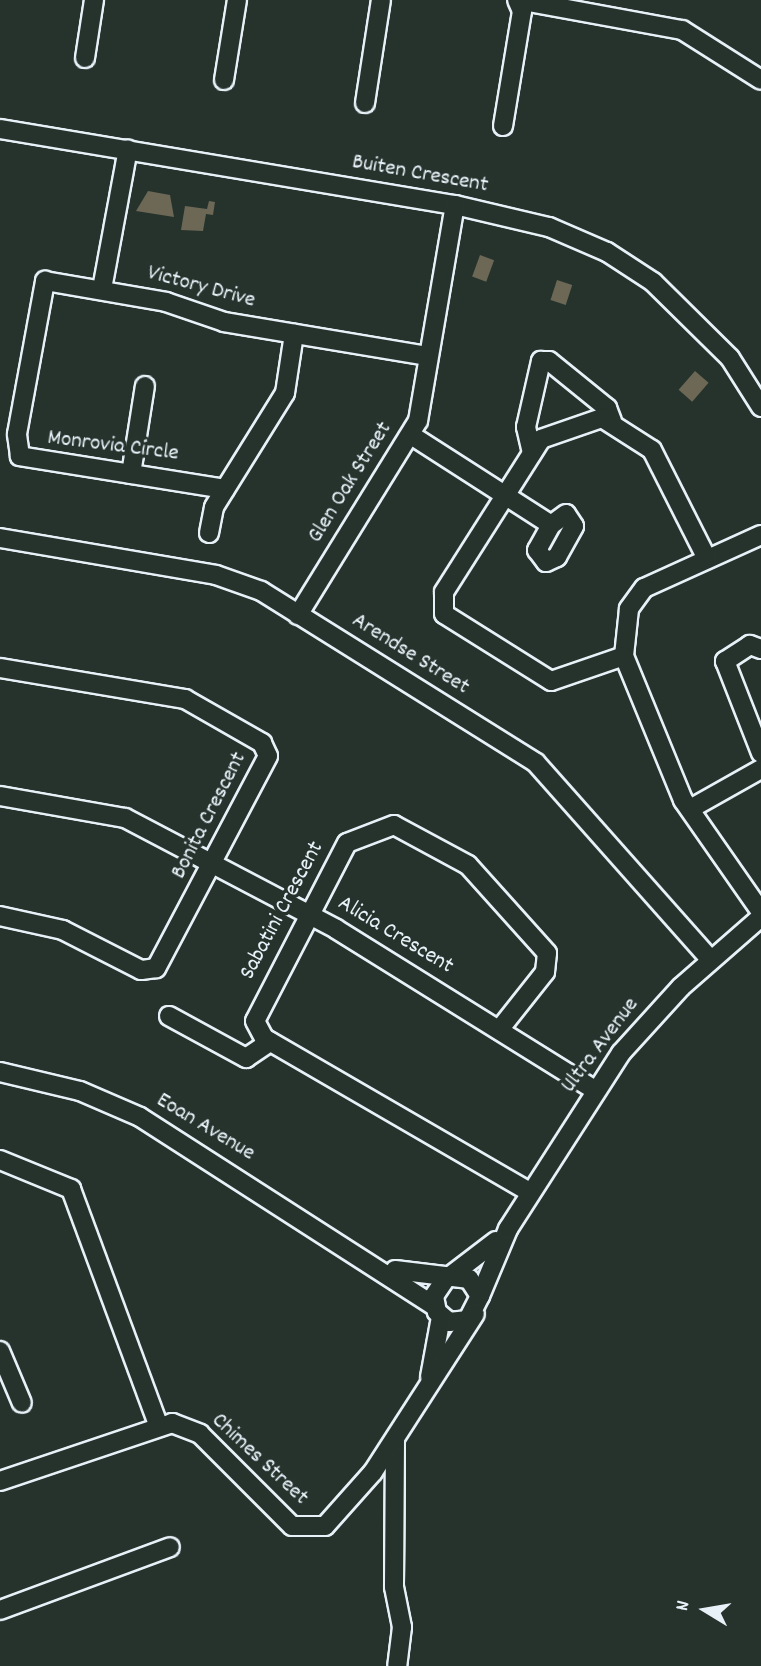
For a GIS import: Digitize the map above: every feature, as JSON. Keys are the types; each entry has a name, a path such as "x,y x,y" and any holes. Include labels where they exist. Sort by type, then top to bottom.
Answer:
{"street":[{"path":"85,58 94,0"},
{"path":"224,80 237,0"},
{"path":"365,103 381,0"},
{"path":"517,0 682,30 761,80"},
{"path":"503,126 522,12 517,0"},
{"name":"Buiten Crescent","path":"0,129 454,205 558,230 653,282 730,358 761,407"},
{"path":"102,289 128,149"},
{"name":"Glen Oak Street","path":"298,615 411,435 428,356 454,205"},
{"name":"Monrovia Circle","path":"102,289 45,281 17,447 28,461 225,489"},
{"name":"Victory Drive","path":"102,289 295,334 428,356"},
{"path":"209,533 225,489 285,393 295,334"},
{"path":"531,453 526,428 541,361 549,361 607,408 612,421"},
{"path":"131,474 145,386"},
{"path":"624,656 551,681 447,618 444,592 531,453 547,434 594,418 612,421 660,457 707,559"},
{"path":"411,435 551,525"},
{"path":"761,535 639,593 629,609 624,656 690,809 761,912"},
{"name":"Arendse Street","path":"0,538 228,578 298,615 536,763 710,959"},
{"path":"761,649 750,645 725,661 761,753"},
{"name":"Bonita Crescent","path":"0,668 185,699 261,743 267,767 163,962 149,970 63,930 0,916"},
{"path":"690,809 761,769"},
{"name":"Alicia Crescent","path":"0,796 125,818 309,913 595,1090"},
{"name":"Sabatini Crescent","path":"270,1042 257,1031 255,1016 309,913 353,839 400,826 451,853 480,876 547,953 545,972 499,1030"},
{"name":"Ultra Avenue","path":"480,1296 508,1228 595,1090 648,1019 710,959 761,917"},
{"path":"169,1016 246,1058 270,1042 530,1192"},
{"name":"Eoan Avenue","path":"0,1072 80,1091 140,1117 371,1260 437,1311"},
{"path":"0,1160 71,1189 158,1424 0,1481"},
{"name":"Ultra Avenue","path":"447,1278 508,1228"},
{"name":"Eoan Avenue","path":"371,1260 402,1274 447,1278"},
{"path":"447,1278 469,1279 480,1296 475,1314 459,1323 437,1311 447,1278"},
{"name":"Chimes Street","path":"426,1390 438,1356 437,1311"},
{"name":"Chimes Street","path":"158,1424 200,1434 282,1518 302,1530 325,1526 340,1514 395,1441 475,1314"},
{"path":"0,1351 22,1403"},
{"path":"395,1441 394,1587 402,1627 397,1666"},
{"path":"0,1609 170,1547"}],"building":[{"path":"148,191 170,195 174,217 136,211"},
{"path":"209,201 215,202 213,215 206,214 203,231 181,230 185,206 207,209"},
{"path":"480,255 494,260 486,282 472,277"},
{"path":"557,280 572,285 566,305 551,300"},
{"path":"695,371 709,383 692,402 679,390"}]}
